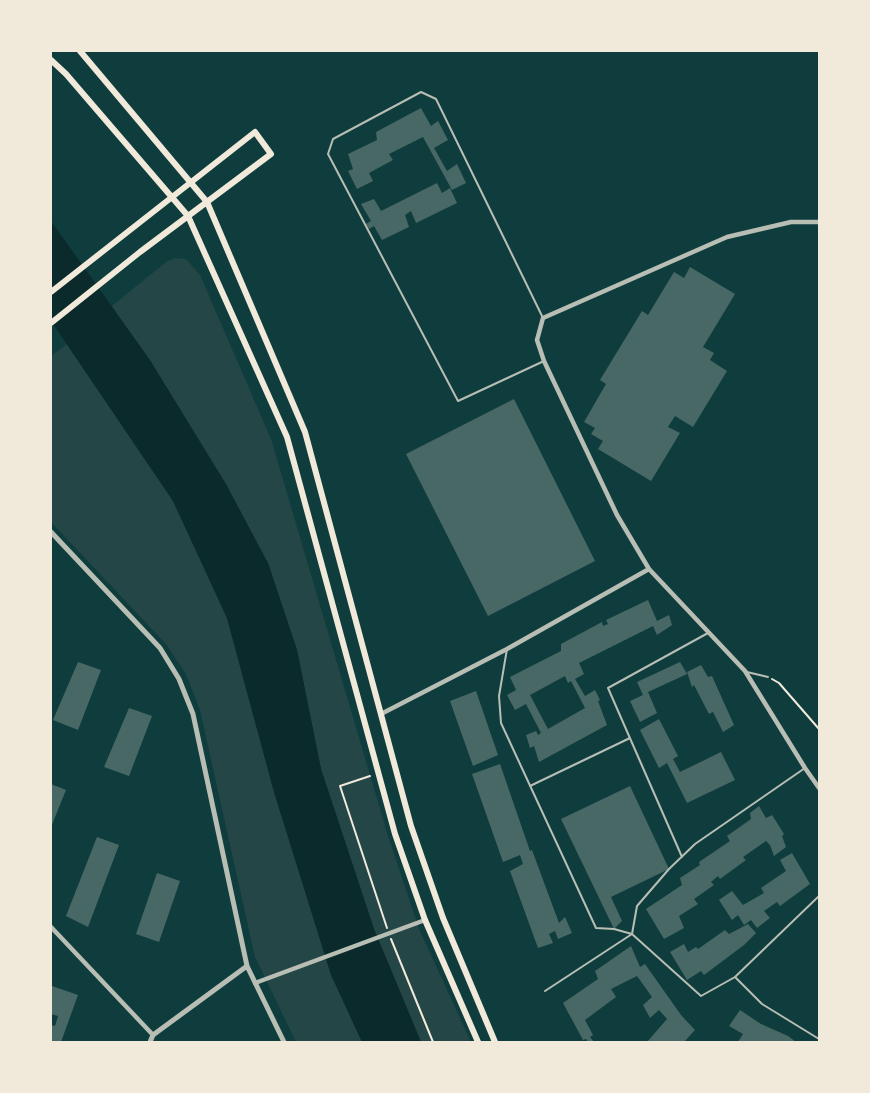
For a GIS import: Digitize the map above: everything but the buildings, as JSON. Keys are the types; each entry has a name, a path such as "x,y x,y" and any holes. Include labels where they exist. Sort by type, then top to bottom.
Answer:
{"main road":[{"path":"80,51 207,202 305,432 411,826 443,918 495,1042"},
{"path":"51,60 66,74 188,216 287,437 395,834 425,920 478,1042"},
{"path":"51,292 255,132 271,154 51,322"}],"street":[{"path":"819,222 791,222 727,237 543,318 537,340 544,361 617,515 649,570 745,671 819,788"},
{"path":"51,532 160,648 179,679 193,714 247,966 284,1042"},
{"path":"381,714 507,650 649,570"},
{"path":"255,983 425,920"},
{"path":"51,927 153,1035"},
{"path":"150,1042 153,1035 247,966"}],"lane":[{"path":"543,318 436,99 421,92 333,139 328,154 458,401 544,361"},
{"path":"682,857 608,688 708,633"},
{"path":"507,650 499,696 501,723 596,928 614,929 632,934 701,996 735,977 819,896"},
{"path":"745,671 768,677"},
{"path":"530,786 630,738"},
{"path":"545,991 632,934 637,906 695,844 805,768"},
{"path":"735,977 762,1004 819,1039"}],"path":[{"path":"768,677 779,683 819,729"},
{"path":"370,776 340,786 393,945 433,1042"}],"shaded area":[{"path":"51,221 150,360 226,484 268,563 297,650 321,769 374,929 421,1042 362,1042 331,975 274,792 227,618 173,501 51,321"},
{"path":"175,258 186,259 200,275 271,439 388,836 419,929 471,1042 421,1042 374,929 321,769 297,650 268,563 112,306 166,262"},
{"path":"67,344 173,501 227,618 274,792 331,974 362,1042 296,1042 255,957 200,710 186,674 166,644 51,522 51,356"}]}
